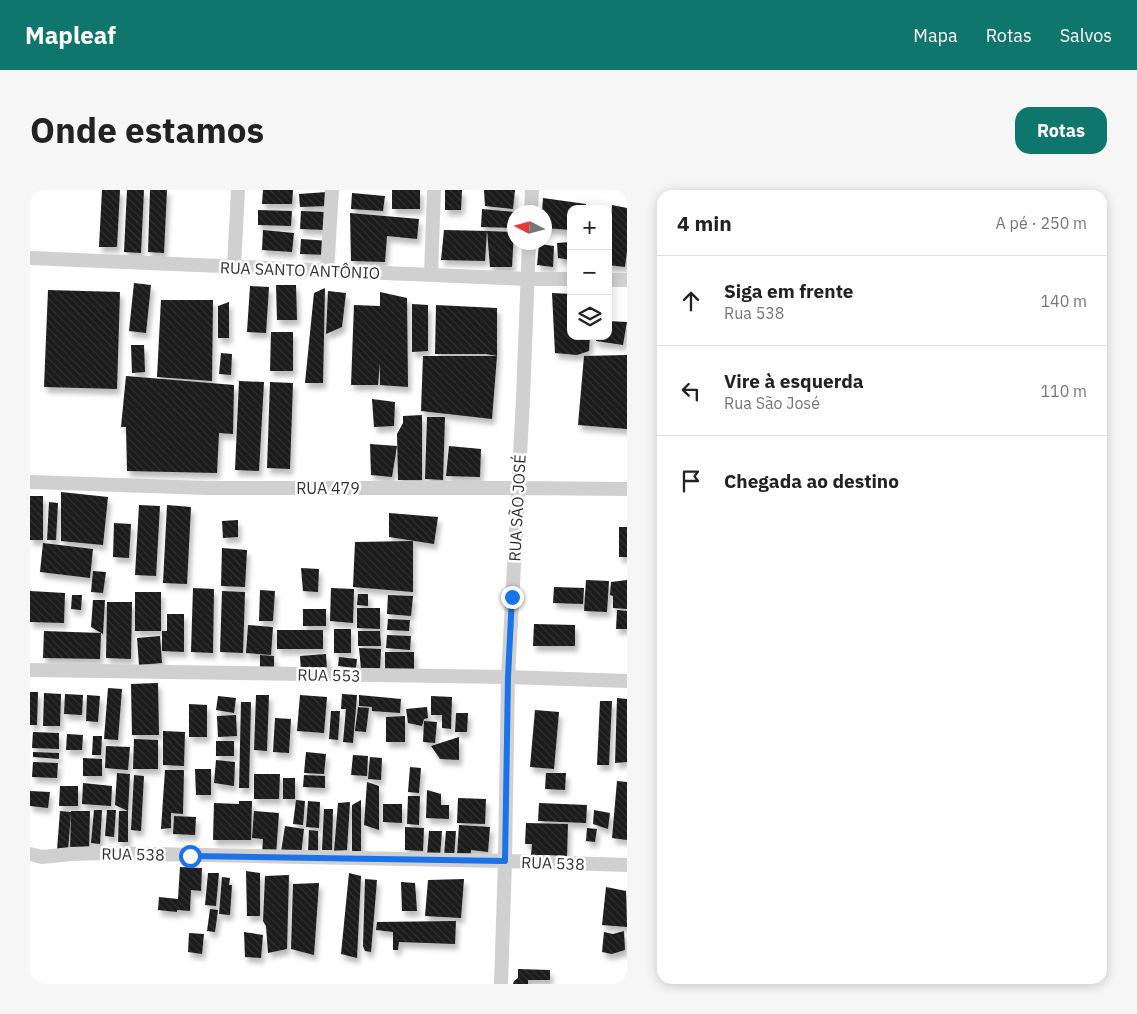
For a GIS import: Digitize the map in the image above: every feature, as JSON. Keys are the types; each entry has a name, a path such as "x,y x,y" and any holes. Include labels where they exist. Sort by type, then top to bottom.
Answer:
{"street":[{"path":"234,267 238,190"},
{"path":"328,271 332,190"},
{"path":"430,275 434,190"},
{"path":"531,205 532,190"},
{"name":"RUA SÃO JOSÉ","path":"501,984 508,677 529,250"},
{"name":"RUA SANTO ANTÔNIO","path":"30,258 528,279 567,279"},
{"path":"612,280 627,280"},
{"name":"RUA 479","path":"30,482 208,488 627,489"},
{"name":"RUA 553","path":"30,670 508,677 627,681"},
{"name":"RUA 538","path":"30,854 42,857 98,853 627,865"}],"building":[{"path":"102,190 120,190 117,247 99,247"},
{"path":"127,190 144,190 141,253 124,252"},
{"path":"150,190 167,190 164,253 148,252"},
{"path":"263,190 293,190 292,204 262,204"},
{"path":"392,190 420,190 420,209 392,209"},
{"path":"445,190 462,190 461,210 445,210"},
{"path":"484,190 515,190 513,205 507,205 507,208 485,206"},
{"path":"327,192 328,206 300,207 299,194"},
{"path":"352,193 385,196 383,211 351,209"},
{"path":"543,198 586,204 567,205 567,230 552,229 552,205 542,205"},
{"path":"612,205 627,208 625,267 612,265"},
{"path":"482,209 507,211 507,228 481,227"},
{"path":"258,210 292,211 291,226 258,225"},
{"path":"301,211 326,212 325,230 300,229"},
{"path":"350,213 419,219 417,239 387,236 385,262 351,261"},
{"path":"263,230 294,233 292,252 262,250"},
{"path":"444,230 487,231 485,261 441,260"},
{"path":"487,231 507,232 507,250 513,250 512,267 490,267"},
{"path":"301,239 330,241 329,255 300,254"},
{"path":"567,242 567,259 558,258 557,243"},
{"path":"552,246 554,246 553,267 537,265 538,250 552,250"},
{"path":"134,283 151,285 146,333 129,331"},
{"path":"276,285 296,285 297,320 277,320"},
{"path":"250,286 269,287 266,333 247,332"},
{"path":"325,288 323,383 305,383 314,293"},
{"path":"48,290 120,292 117,389 44,387"},
{"path":"328,291 346,293 342,327 326,334"},
{"path":"380,292 407,298 408,387 380,385 380,363 378,385 351,385 354,305 380,306"},
{"path":"552,293 567,294 567,340 590,340 589,351 577,355 555,353"},
{"path":"161,300 213,300 212,381 157,377"},
{"path":"229,302 229,338 218,338 218,306"},
{"path":"412,304 428,305 428,351 412,352"},
{"path":"436,305 497,308 497,356 486,354 435,354"},
{"path":"612,321 627,322 623,345 596,341 612,340"},
{"path":"271,332 293,332 293,371 270,371"},
{"path":"131,345 144,345 145,372 132,373"},
{"path":"221,353 232,354 231,375 219,374"},
{"path":"627,355 627,429 578,425 584,356"},
{"path":"423,356 497,356 492,419 421,411"},
{"path":"126,376 234,385 233,434 219,433 217,473 127,471 126,427 121,427"},
{"path":"239,381 264,382 259,471 235,470"},
{"path":"270,382 293,383 290,469 267,468"},
{"path":"372,399 395,402 394,426 374,427"},
{"path":"422,415 422,480 398,480 397,434 403,423 403,416"},
{"path":"427,417 445,417 443,480 425,479"},
{"path":"370,444 397,446 392,477 371,475"},
{"path":"449,446 481,449 480,477 446,476"},
{"path":"61,492 108,497 103,545 61,541"},
{"path":"30,496 43,496 43,540 30,540"},
{"path":"49,502 58,503 56,540 47,540"},
{"path":"139,505 160,506 156,576 135,575"},
{"path":"167,505 191,507 187,584 163,583"},
{"path":"389,513 438,517 434,544 389,537"},
{"path":"238,520 238,537 223,538 222,521"},
{"path":"114,523 131,524 129,558 113,557"},
{"path":"619,527 627,527 627,557 619,557"},
{"path":"413,541 413,592 353,587 355,542"},
{"path":"43,543 93,549 90,578 40,572"},
{"path":"222,548 247,550 245,587 221,586"},
{"path":"301,568 319,569 318,592 303,591"},
{"path":"93,571 106,572 103,593 91,592"},
{"path":"586,580 609,581 607,612 584,611"},
{"path":"627,580 627,609 613,608 613,596 610,595 611,582"},
{"path":"554,587 584,588 583,604 553,603"},
{"path":"193,588 214,589 213,653 191,652"},
{"path":"331,588 354,589 353,623 330,621"},
{"path":"260,590 275,591 273,621 259,621"},
{"path":"30,591 65,593 64,623 30,622"},
{"path":"222,591 245,592 243,653 220,652"},
{"path":"135,592 161,592 161,631 135,631"},
{"path":"358,594 368,594 368,606 357,605"},
{"path":"72,595 82,595 81,610 71,609"},
{"path":"388,595 413,596 411,616 387,614"},
{"path":"93,600 105,600 103,634 91,627"},
{"path":"107,602 132,602 131,659 106,658"},
{"path":"357,608 380,608 380,629 357,628"},
{"path":"303,609 326,609 326,626 303,626"},
{"path":"617,610 627,611 627,629 616,629"},
{"path":"167,614 184,614 184,652 162,651 162,631 167,631"},
{"path":"388,619 410,620 409,631 387,630"},
{"path":"534,624 575,625 575,646 533,646"},
{"path":"248,625 273,627 271,655 246,653"},
{"path":"334,629 351,629 351,653 334,653"},
{"path":"277,630 323,630 323,649 277,649"},
{"path":"44,631 101,633 100,659 43,658"},
{"path":"358,631 380,631 381,646 358,646"},
{"path":"387,635 411,636 410,650 386,648"},
{"path":"160,636 162,663 139,665 137,638"},
{"path":"359,648 381,649 380,670 361,669"},
{"path":"385,652 414,652 414,671 385,671"},
{"path":"326,654 327,670 301,672 300,656"},
{"path":"260,655 274,656 274,670 260,669"},
{"path":"339,657 357,659 356,668 338,666"},
{"path":"158,683 159,735 132,735 131,684"},
{"path":"108,688 122,689 118,740 104,739"},
{"path":"30,692 38,692 37,725 30,725"},
{"path":"44,693 61,694 60,726 43,726"},
{"path":"65,694 83,695 82,715 64,714"},
{"path":"342,694 357,695 353,743 343,742 346,709 341,709"},
{"path":"87,695 100,696 98,722 86,721"},
{"path":"256,695 269,695 267,751 254,750"},
{"path":"300,695 327,697 324,733 297,731"},
{"path":"359,695 401,699 400,713 372,711 372,707 359,706"},
{"path":"218,696 236,698 234,713 216,710"},
{"path":"431,696 452,697 451,729 442,728 442,715 431,715"},
{"path":"617,698 627,699 627,762 615,763"},
{"path":"600,701 612,701 609,765 597,765"},
{"path":"241,702 251,702 249,788 239,788"},
{"path":"189,704 207,705 207,737 189,737"},
{"path":"358,707 369,708 366,732 355,731"},
{"path":"427,707 428,718 424,719 422,726 408,723 406,709"},
{"path":"535,710 559,712 554,769 530,767"},
{"path":"331,711 340,711 338,740 329,739"},
{"path":"456,713 468,713 467,732 455,732"},
{"path":"236,715 237,736 218,737 217,716"},
{"path":"405,716 405,742 386,742 386,717"},
{"path":"275,718 291,719 289,753 273,752"},
{"path":"424,721 437,722 435,743 423,742"},
{"path":"163,731 185,732 184,766 163,765"},
{"path":"33,732 59,733 59,749 32,748"},
{"path":"67,734 83,735 82,750 66,750"},
{"path":"93,736 102,736 101,755 92,755"},
{"path":"459,737 459,760 440,759 431,746"},
{"path":"134,739 158,740 158,769 133,769"},
{"path":"216,741 234,741 234,756 216,756"},
{"path":"106,746 130,747 128,770 105,768"},
{"path":"33,752 59,753 59,759 33,757"},
{"path":"306,752 326,754 324,774 304,773"},
{"path":"353,755 368,756 367,776 351,775"},
{"path":"370,757 382,758 381,780 368,779"},
{"path":"83,758 102,759 102,776 83,776"},
{"path":"216,760 235,762 234,786 214,783"},
{"path":"33,762 58,763 57,778 32,777"},
{"path":"410,767 421,768 419,793 408,792"},
{"path":"195,769 211,769 211,795 196,795"},
{"path":"165,770 184,770 183,814 171,813 171,828 161,829"},
{"path":"117,773 130,774 128,811 115,805"},
{"path":"546,773 566,773 565,790 545,789"},
{"path":"254,774 280,774 279,799 254,799"},
{"path":"134,775 144,776 141,831 131,830"},
{"path":"304,775 325,776 325,788 303,787"},
{"path":"283,778 295,778 295,799 283,799"},
{"path":"617,781 627,782 627,840 612,838"},
{"path":"367,782 379,786 379,830 364,825"},
{"path":"83,783 112,786 111,806 82,804"},
{"path":"60,786 78,786 78,806 59,806"},
{"path":"427,790 441,794 441,805 449,805 449,819 426,818"},
{"path":"30,791 50,792 48,808 30,806"},
{"path":"408,796 420,796 419,825 407,824"},
{"path":"458,798 486,799 485,824 457,823"},
{"path":"296,800 305,801 303,825 293,824"},
{"path":"361,800 361,851 352,851 352,805"},
{"path":"239,801 252,801 251,840 213,840 214,803 239,804"},
{"path":"308,801 320,802 319,828 306,827"},
{"path":"350,802 347,850 334,851 338,803"},
{"path":"539,803 587,805 586,823 538,821"},
{"path":"383,804 402,804 402,823 383,822"},
{"path":"324,809 333,809 332,850 322,850"},
{"path":"94,810 102,810 100,844 91,843"},
{"path":"107,810 116,810 114,837 105,836"},
{"path":"594,810 610,813 608,829 593,824"},
{"path":"60,811 71,812 68,851 57,850"},
{"path":"71,811 90,811 89,851 70,851"},
{"path":"119,811 128,811 128,842 118,842"},
{"path":"254,811 279,813 276,855 262,854 263,839 252,838"},
{"path":"174,816 196,817 195,835 173,834"},
{"path":"526,823 568,824 567,856 531,855 532,844 525,844"},
{"path":"459,825 490,827 488,852 471,850 470,858 457,856"},
{"path":"285,826 304,829 301,855 281,852"},
{"path":"405,827 424,828 423,851 405,850"},
{"path":"587,828 597,829 595,842 586,841"},
{"path":"309,830 318,831 318,851 308,851"},
{"path":"429,831 442,831 440,856 427,855"},
{"path":"446,831 456,831 454,857 444,856"},
{"path":"180,867 202,868 201,891 191,890 190,911 158,910 159,897 178,899"},
{"path":"246,871 260,873 260,916 247,916"},
{"path":"208,873 219,873 216,906 205,905"},
{"path":"349,873 361,876 357,958 341,954"},
{"path":"289,875 287,949 268,953 266,926 263,921 265,876"},
{"path":"222,877 230,878 229,885 232,885 230,915 219,914"},
{"path":"365,879 377,880 371,952 365,951 363,946"},
{"path":"464,879 461,918 425,916 428,880"},
{"path":"401,882 415,883 417,911 402,911"},
{"path":"319,883 314,955 291,949 293,884"},
{"path":"606,887 626,891 627,927 602,925"},
{"path":"210,909 218,910 215,932 207,931"},
{"path":"456,921 455,944 399,942 398,950 393,950 393,932 376,930 377,922"},
{"path":"624,931 625,950 612,954 602,952 604,932 613,934"},
{"path":"244,932 263,935 261,958 245,957"},
{"path":"189,933 204,934 202,954 188,952"},
{"path":"518,969 550,970 550,980 528,980 528,984 513,984 518,978"}],"route":[{"path":"190,856 505,861 508,677 512,597"}]}
